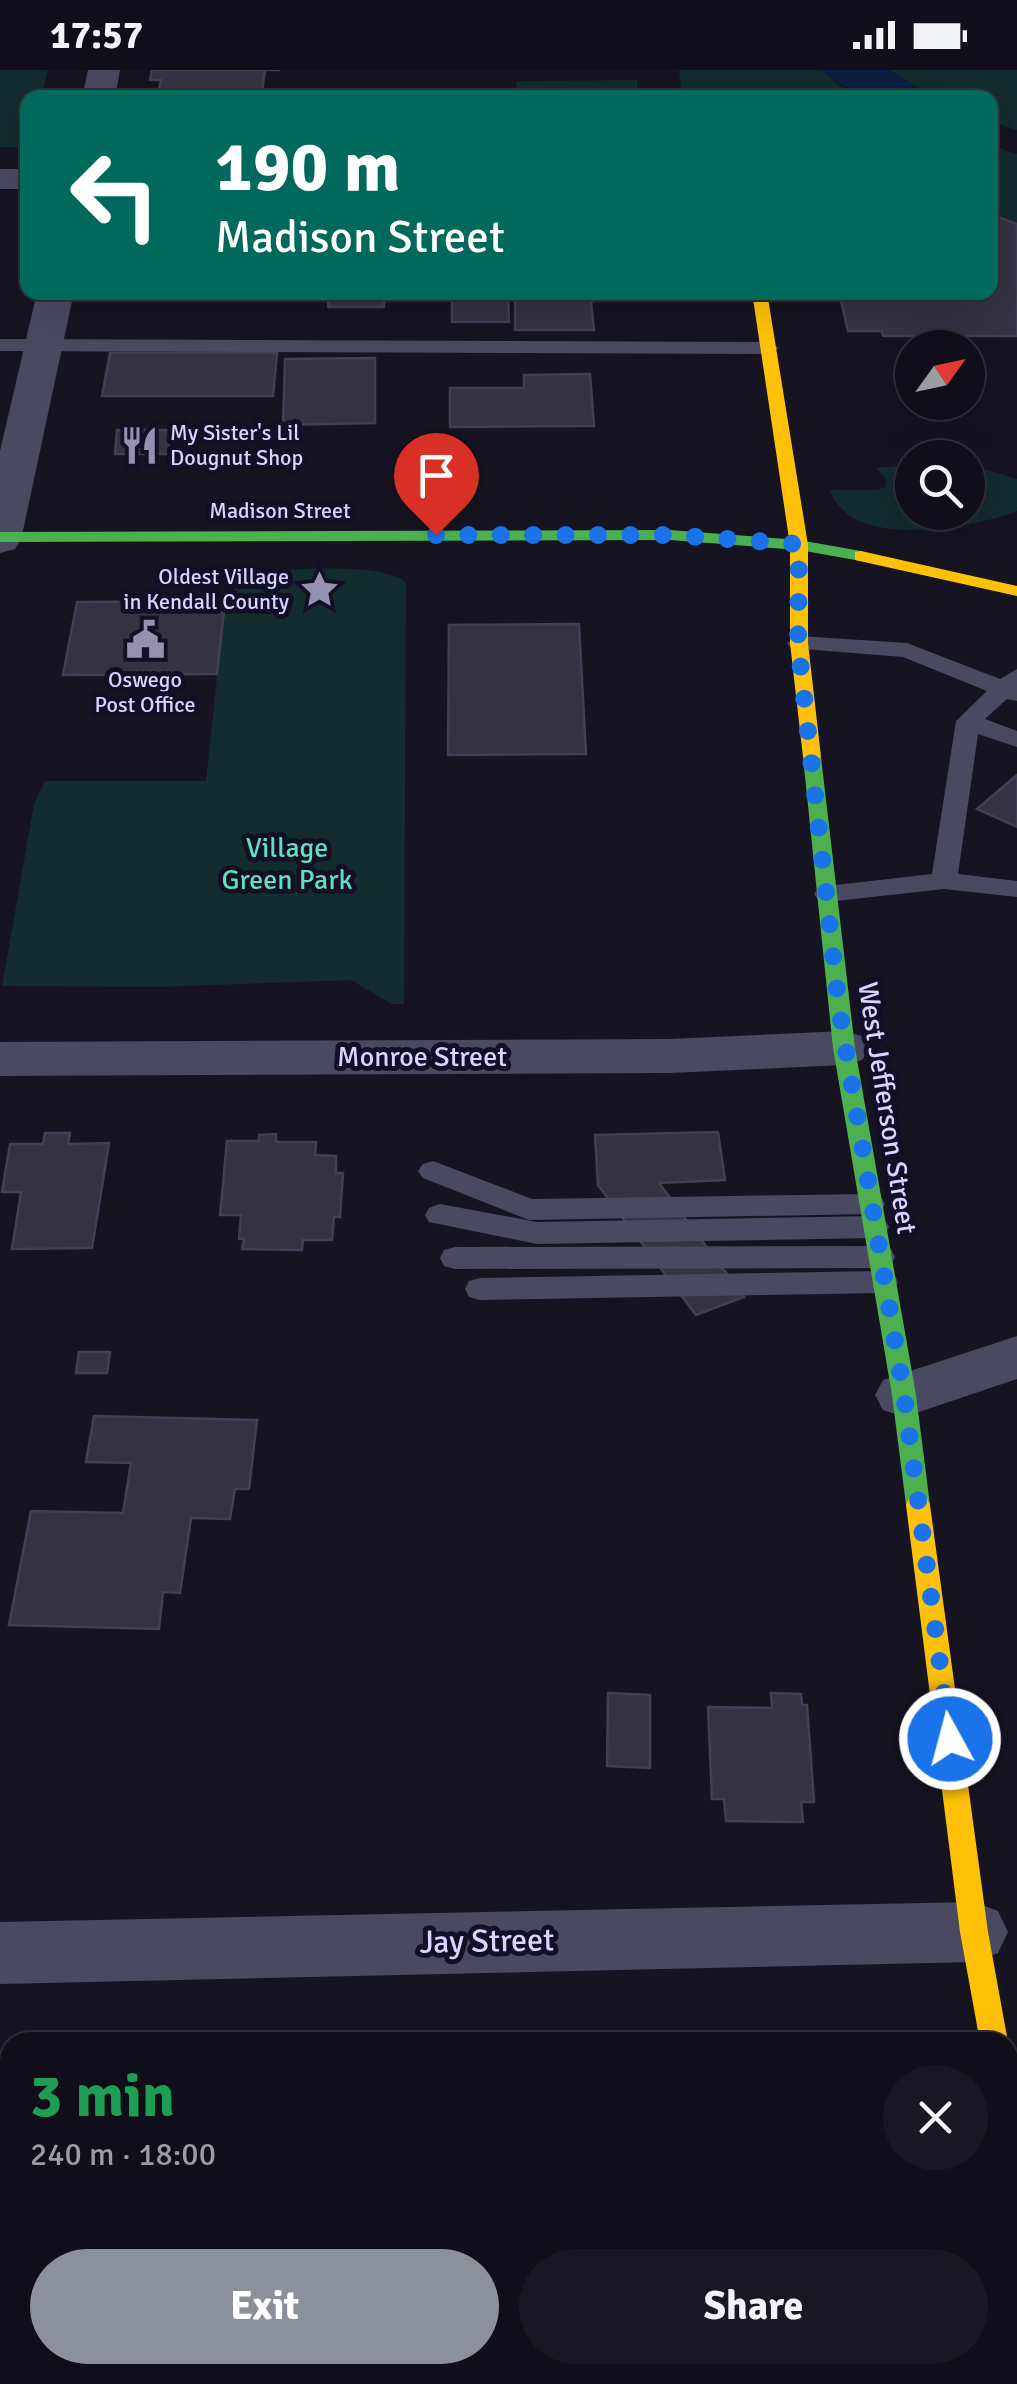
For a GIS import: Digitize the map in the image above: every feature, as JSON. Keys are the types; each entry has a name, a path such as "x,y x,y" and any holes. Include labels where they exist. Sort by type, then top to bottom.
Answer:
{"street":[{"path":"0,538 13,424 44,345 54,300"},
{"name":"West Jefferson Street","path":"760,300 799,544 798,643 844,1048 904,1395 974,1932 992,2032"},
{"name":"Madison Street","path":"0,538 670,535 799,544 1014,587"},
{"name":"Monroe Street","path":"0,1059 650,1056 844,1048"},
{"path":"904,1395 1017,1357"},
{"name":"Jay Street","path":"0,1953 974,1932"}],"lane":[{"path":"0,345 768,348"},
{"path":"798,643 906,650 1012,686"},
{"path":"944,880 968,721 1012,686"},
{"path":"968,721 1017,740"},
{"path":"826,894 944,880 1017,888"},
{"path":"434,1171 529,1210 877,1242"},
{"path":"440,1215 538,1233 877,1242"},
{"path":"455,1258 877,1242"},
{"path":"480,1289 877,1242"}],"green space":[{"path":"0,70 48,70 43,90 20,90 20,147 0,147"},
{"path":"679,70 822,70 848,90 681,90"},
{"path":"889,70 1017,70 1017,130 998,124 998,90 922,90"},
{"path":"637,80 638,90 517,90 516,81"},
{"path":"998,148 1017,154 1017,224 998,217"},
{"path":"895,466 895,529 862,522 842,509 830,490 885,487 886,478 875,468"},
{"path":"985,469 1017,479 1017,511 985,521"},
{"name":"Village Green Park","path":"356,569 393,575 406,582 404,1004 392,1004 351,980 158,987 2,986 34,804 45,781 206,781 225,601 240,582 256,571"}],"water":[{"path":"822,70 889,70 922,90 851,90"}],"building":[{"path":"152,70 265,70 262,90 159,90 161,80 150,80"},
{"path":"998,217 1017,224 1017,336 985,336 985,330 895,330 895,336 883,336 882,331 848,331 841,300 998,300"},
{"path":"329,300 384,300 384,307 328,307"},
{"path":"452,300 508,300 509,322 452,322"},
{"path":"515,300 591,300 594,330 515,330"},
{"path":"110,353 277,353 273,396 102,396"},
{"path":"375,358 375,423 283,425 285,359"},
{"path":"590,374 594,426 450,427 450,388 524,388 524,375"},
{"path":"117,430 171,430 169,454 115,454"},
{"name":"Oswego Post Office","path":"225,601 217,674 63,675 77,602"},
{"path":"579,624 586,754 448,755 449,625"},
{"path":"1017,775 1017,827 977,809"},
{"path":"718,1132 725,1180 659,1183 744,1297 696,1315 598,1185 595,1135"},
{"path":"45,1133 70,1133 68,1144 109,1143 92,1248 12,1249 21,1192 2,1192 10,1144 43,1144"},
{"path":"276,1134 276,1142 316,1142 315,1155 336,1156 336,1173 343,1173 340,1217 334,1217 332,1240 303,1240 302,1250 242,1249 241,1215 220,1215 227,1141 259,1141 259,1135"},
{"path":"79,1352 110,1352 107,1373 76,1373"},
{"path":"94,1416 257,1420 249,1489 235,1489 230,1519 191,1518 180,1593 163,1592 159,1629 9,1625 31,1511 123,1513 131,1463 86,1462"},
{"path":"608,1693 650,1695 650,1768 607,1766"},
{"path":"771,1693 801,1694 802,1705 807,1705 814,1802 801,1802 803,1822 726,1821 724,1799 712,1799 708,1707 772,1708"}],"traffic: fast":[{"path":"0,537 670,535 799,545 861,556"},
{"path":"812,757 844,1048 904,1395 918,1505"}],"traffic: slow":[{"path":"760,300 799,545 799,643 812,757"},
{"path":"861,556 1017,591"},
{"path":"918,1505 974,1932 992,2032"}],"place":[{"name":"My Sister's Lil Dougnut Shop","path":"140,445"},
{"name":"Oldest Village in Kendall County","path":"319,589"},
{"name":"Oswego Post Office","path":"145,640"}],"route":[{"path":"436,535 670,535 799,544 798,643 839,1008 852,1104 904,1395 950,1739"}]}
